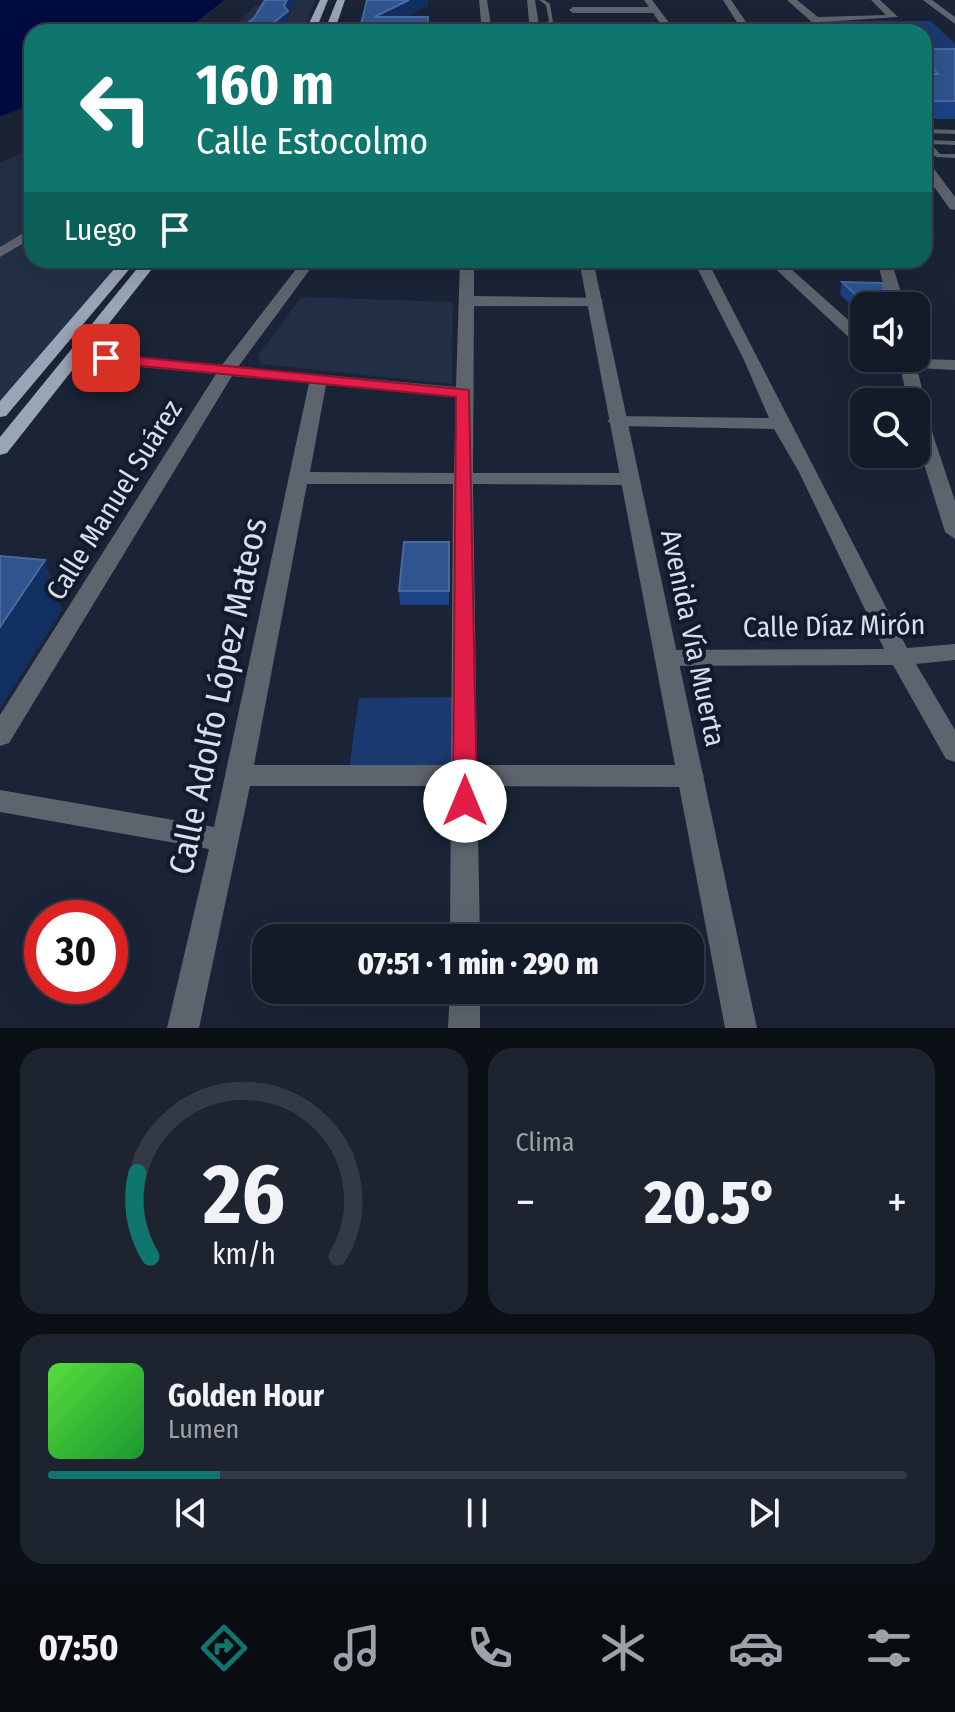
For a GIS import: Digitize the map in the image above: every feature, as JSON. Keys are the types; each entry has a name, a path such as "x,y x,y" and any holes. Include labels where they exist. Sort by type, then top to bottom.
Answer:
{"main road":[{"path":"314,24 324,0"},
{"path":"332,24 341,0"},
{"path":"0,412 123,268"},
{"path":"0,449 146,268"}],"street":[{"path":"483,0 486,24"},
{"path":"531,0 534,24"},
{"path":"648,0 665,24"},
{"path":"727,0 743,24"},
{"path":"791,0 820,24"},
{"path":"817,20 892,19 894,17 875,0"},
{"path":"927,0 955,21"},
{"path":"573,11 654,10"},
{"path":"932,175 955,206"},
{"path":"0,253 24,237"},
{"name":"Calle Manuel Suárez","path":"0,736 228,369 304,268"},
{"path":"465,924 463,393 467,268"},
{"name":"Avenida Vía Muerta","path":"588,268 616,421 741,1028"},
{"path":"704,268 900,657 955,752"},
{"path":"782,268 850,330"},
{"path":"886,268 893,292"},
{"path":"467,301 595,301"},
{"path":"75,356 463,393"},
{"path":"930,363 955,365"},
{"path":"906,372 955,532"},
{"name":"Calle Adolfo López Mateos","path":"183,1028 239,775 319,378"},
{"path":"616,421 780,424"},
{"path":"297,478 628,479"},
{"name":"Calle Díaz Mirón","path":"666,658 900,657 955,652"},
{"path":"239,775 691,776"},
{"path":"0,801 223,840"},
{"path":"464,1028 465,1004"}],"lane":[{"path":"541,0 548,4 551,22 547,24"},
{"path":"932,131 955,132"},
{"path":"932,142 955,143"},
{"path":"932,150 938,156 955,156"}],"shaded area":[{"path":"0,0 224,0 194,24 24,24 24,108 0,116"},
{"path":"284,0 315,0 306,24 236,24 256,5 281,5"},
{"path":"824,21 931,21 955,44 955,66 932,66 932,24 826,24"},
{"path":"24,152 24,268 117,268 0,409 0,163"},
{"path":"301,297 453,302 452,384 261,364 258,356"},
{"path":"466,697 465,774 348,775 359,698"}],"building":[{"path":"265,0 287,0 284,6 288,11 272,24 246,24"},
{"path":"367,0 409,0 374,17 428,17 428,24 361,24"},
{"path":"932,49 955,49 955,101 932,101 932,74 938,74 932,67"},
{"path":"842,282 882,283 885,292 853,292"},
{"path":"404,542 449,542 449,591 399,591"},
{"path":"0,556 45,560 0,627"}],"route":[{"path":"106,358 463,393 465,801"}]}
